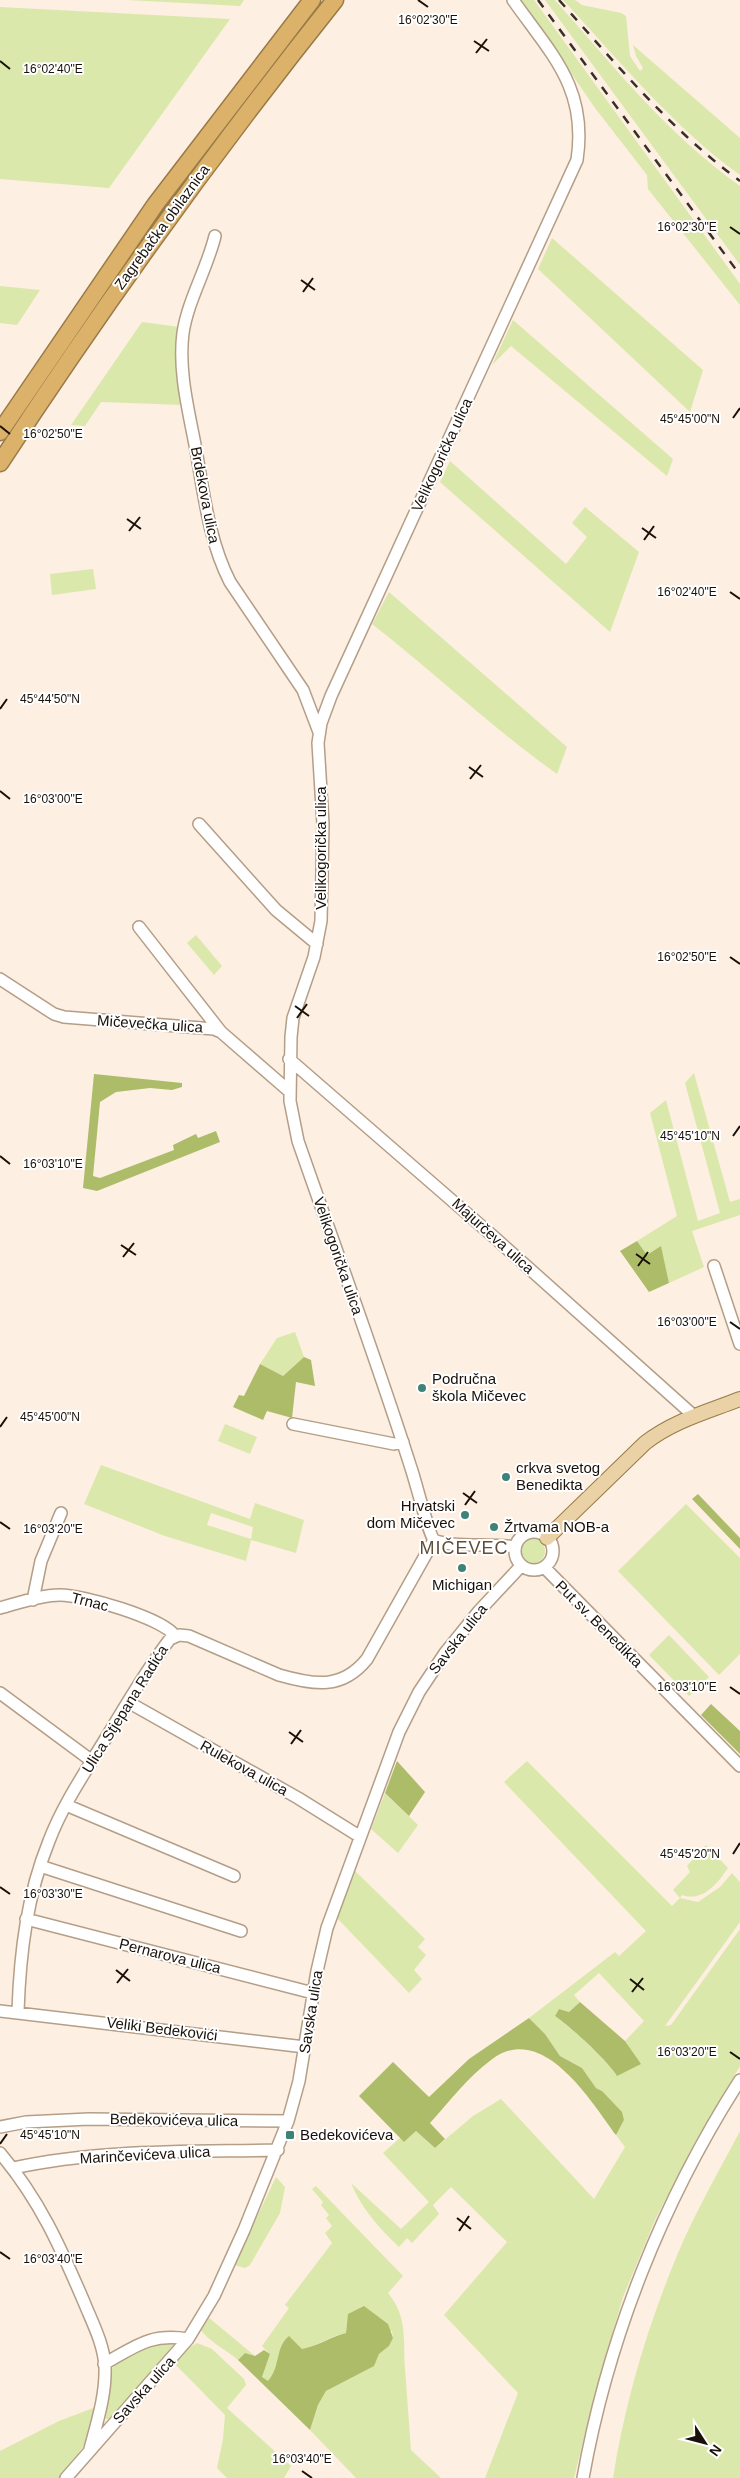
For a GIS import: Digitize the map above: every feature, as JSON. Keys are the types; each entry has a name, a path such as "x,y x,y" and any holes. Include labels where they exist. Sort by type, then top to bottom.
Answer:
{"highway":[{"name":"Zagrebačka obilaznica","path":"0,432 155,205 312,0"},
{"name":"Zagrebačka obilaznica","path":"0,463 77,347 165,221 267,85 335,0"}],"main road":[{"path":"548,1538 645,1443 661,1430 740,1399"}],"street":[{"name":"Velikogorička ulica","path":"434,1540 430,1534 426,1513 403,1442 298,1141 289,1091 289,1059 293,1018 318,944 323,906 324,875 319,733 335,688 577,160 580,130 576,99 562,70 513,0"},
{"name":"Brdekova ulica","path":"215,236 209,260 186,318 182,348 182,375 209,516 221,565 230,582 303,690 319,733"},
{"path":"199,824 276,910 318,944"},
{"path":"138,926 221,1032"},
{"name":"Mičevečka ulica","path":"2,985 54,1014 64,1017 203,1028 221,1032 289,1091"},
{"name":"Majurčeva ulica","path":"289,1059 487,1231 694,1416"},
{"path":"714,1266 740,1344"},
{"path":"293,1424 394,1444 403,1442"},
{"path":"33,1600 41,1561 61,1513"},
{"path":"539,1533 548,1538 552,1554 544,1567 530,1570 521,1566 515,1556 515,1547 520,1537 526,1534 539,1533"},
{"path":"434,1540 448,1544 499,1544 515,1547"},
{"name":"Ulica Stjepana Radića","path":"18,2011 21,1954 26,1919 49,1840 66,1805 92,1761 166,1644 175,1636 183,1635 208,1643 263,1668 294,1679 320,1682 343,1680 352,1675 367,1659 434,1540"},
{"name":"Savska ulica","path":"89,2451 188,2339 208,2310 278,2150 288,2121 305,2047 313,1993 327,1928 398,1732 419,1692 462,1631 521,1566"},
{"name":"Put sv. Benedikta","path":"544,1567 740,1766"},
{"name":"Trnac","path":"0,1608 62,1595 90,1600 137,1614 164,1626 175,1636"},
{"path":"0,1693 92,1761"},
{"name":"Rulekova ulica","path":"128,1702 298,1798 359,1836"},
{"path":"66,1805 234,1876"},
{"path":"40,1866 241,1931"},
{"name":"Pernarova ulica","path":"26,1919 313,1993"},
{"name":"Veliki Bedekovići","path":"0,2010 305,2047"},
{"path":"0,2017 18,2011"},
{"path":"583,2478 606,2377 631,2300 652,2247 693,2162 740,2080"},
{"name":"Bedekovićeva ulica","path":"0,2127 26,2122 89,2119 288,2121"},
{"name":"Marinčevićeva ulica","path":"13,2168 50,2160 114,2154 278,2150"},
{"path":"0,2153 34,2197 61,2247 96,2330 104,2364 101,2405 89,2451 66,2478"},
{"path":"104,2364 155,2338 171,2336 188,2339"}],"green space":[{"path":"127,0 244,0 240,6"},
{"path":"521,0 534,0 740,284 740,305 648,189 647,175 595,108"},
{"path":"545,0 555,0 642,99 689,145 740,186 740,265"},
{"path":"563,0 575,0 582,5 621,13 626,16 630,56 640,71 643,68 636,56 633,45 740,138 740,175 715,156 669,114"},
{"path":"0,7 230,19 109,188 0,179"},
{"path":"552,238 703,370 690,412 538,269"},
{"path":"0,286 40,290 17,325 0,323"},
{"path":"513,320 673,459 667,476 511,346 492,365"},
{"path":"142,322 180,327 183,405 101,402 85,426 71,425"},
{"path":"450,461 566,564 587,537 572,523 585,507 639,552 610,632 440,482"},
{"path":"93,569 96,589 52,595 50,574"},
{"path":"389,592 567,747 557,774 510,738 372,624"},
{"path":"196,935 222,966 214,975 187,943"},
{"path":"694,1073 730,1202 740,1199 740,1215 692,1231 704,1267 669,1283 661,1247 647,1255 637,1241 677,1216 650,1113 666,1100 698,1221 720,1213 685,1083"},
{"path":"94,1074 182,1083 182,1087 172,1090 150,1088 116,1092 100,1102 93,1176 100,1178 174,1150 173,1145 196,1134 198,1138 216,1131 220,1142 97,1191 83,1188"},
{"path":"637,1241 647,1255 661,1246 669,1283 649,1292 620,1251"},
{"path":"295,1332 304,1357 283,1376 260,1364 277,1338"},
{"path":"304,1357 311,1360 315,1386 296,1382 292,1418 267,1411 263,1420 233,1407 239,1395 244,1396 260,1364 283,1376"},
{"path":"225,1424 257,1437 250,1454 218,1441"},
{"path":"101,1465 250,1519 255,1503 304,1520 296,1553 251,1540 246,1561 165,1536 84,1504","holes":["211,1513 253,1527 251,1539 207,1525"]},
{"path":"698,1494 740,1538 740,1549 692,1499"},
{"path":"686,1504 740,1558 740,1654 719,1675 618,1571"},
{"path":"532,1538 541,1542 545,1551 541,1560 532,1564 523,1560 519,1551 523,1542"},
{"path":"669,1635 709,1677 689,1696 649,1655"},
{"path":"711,1704 740,1731 740,1754 701,1715"},
{"path":"397,1761 425,1792 409,1816 385,1793"},
{"path":"527,1761 672,1906 680,1898 698,1902 720,1887 732,1873 740,1882 740,1922 665,2026 671,2025 740,1929 740,2066 695,2142 655,2220 623,2297 594,2397 574,2478 485,2478 518,2393 444,2315 507,2242 451,2187 433,2205 439,2214 412,2243 407,2238 399,2247 371,2217 351,2183 401,2229 429,2202 383,2153 400,2138 405,2141 416,2131 435,2148 473,2116 501,2099 594,2199 625,2147 616,2135 624,2120 602,2091 596,2088 582,2068 560,2056 545,2034 529,2018 615,1952 619,1956 646,1931 504,1782","holes":["599,1973 644,2021 625,2041 640,2064 616,2075 588,2044 555,2016 559,2009 569,2012 580,2002 574,1995"]},
{"path":"385,1793 418,1825 398,1853 371,1829"},
{"path":"706,1845 728,1868 719,1880 703,1894 690,1897 682,1895 680,1898 673,1890 690,1872 687,1866"},
{"path":"354,1870 425,1939 418,1947 426,1955 414,1970 422,1979 409,1993 337,1918"},
{"path":"580,2002 625,2041 641,2064 617,2076 588,2044 555,2016 559,2009 569,2012"},
{"path":"529,2018 545,2034 560,2056 582,2068 596,2088 602,2091 622,2112 624,2120 616,2135 593,2103 563,2070 546,2057 529,2050 510,2050 491,2060 467,2082 430,2123 445,2139 435,2148 416,2131 404,2142 359,2096 393,2062 429,2097 469,2059"},
{"path":"740,2131 740,2478 613,2478 631,2392 647,2336 667,2280 685,2237"},
{"path":"276,2177 285,2187 280,2213 250,2265 245,2268 234,2265"},
{"path":"316,2186 403,2276 388,2293 402,2320 411,2450 441,2478 356,2478 310,2430 318,2405 326,2391 373,2366 379,2354 389,2346 393,2338 392,2331 347,2325 346,2333 313,2346 302,2349 296,2344 279,2358 275,2373 268,2382 262,2377 270,2354 262,2346 289,2308 285,2305 332,2243 325,2233 332,2226 326,2218 329,2215 321,2205 323,2202 312,2189"},
{"path":"364,2306 388,2324 393,2338 389,2346 379,2354 374,2366 326,2391 318,2405 310,2430 238,2360 245,2353 255,2356 264,2350 270,2354 262,2377 268,2381 275,2369 282,2346 289,2336 302,2349 346,2333 348,2314"},
{"path":"208,2317 255,2356 245,2353 238,2360 208,2338 201,2330"},
{"path":"166,2339 177,2343 126,2404 123,2402 110,2419 106,2419 110,2371 118,2360"},
{"path":"197,2343 212,2349 244,2379 246,2385 227,2408 291,2466 284,2478 227,2478 217,2468 223,2439 225,2415 175,2364 187,2349"},
{"path":"96,2407 84,2446 59,2478 0,2478 0,2451 59,2421"}],"railway":[{"path":"538,0 740,275"},
{"path":"559,0 667,118 740,181"}],"place":[{"name":"Područna škola Mičevec","path":"422,1388"},
{"name":"crkva svetog Benedikta","path":"506,1477"},
{"name":"Hrvatski dom Mičevec","path":"465,1515"},
{"name":"Žrtvama NOB-a","path":"494,1527"},
{"name":"Michigan","path":"462,1568"},
{"name":"Bedekovićeva","path":"290,2135"}],"district":[{"name":"MIČEVEC","path":"464,1548"}]}
